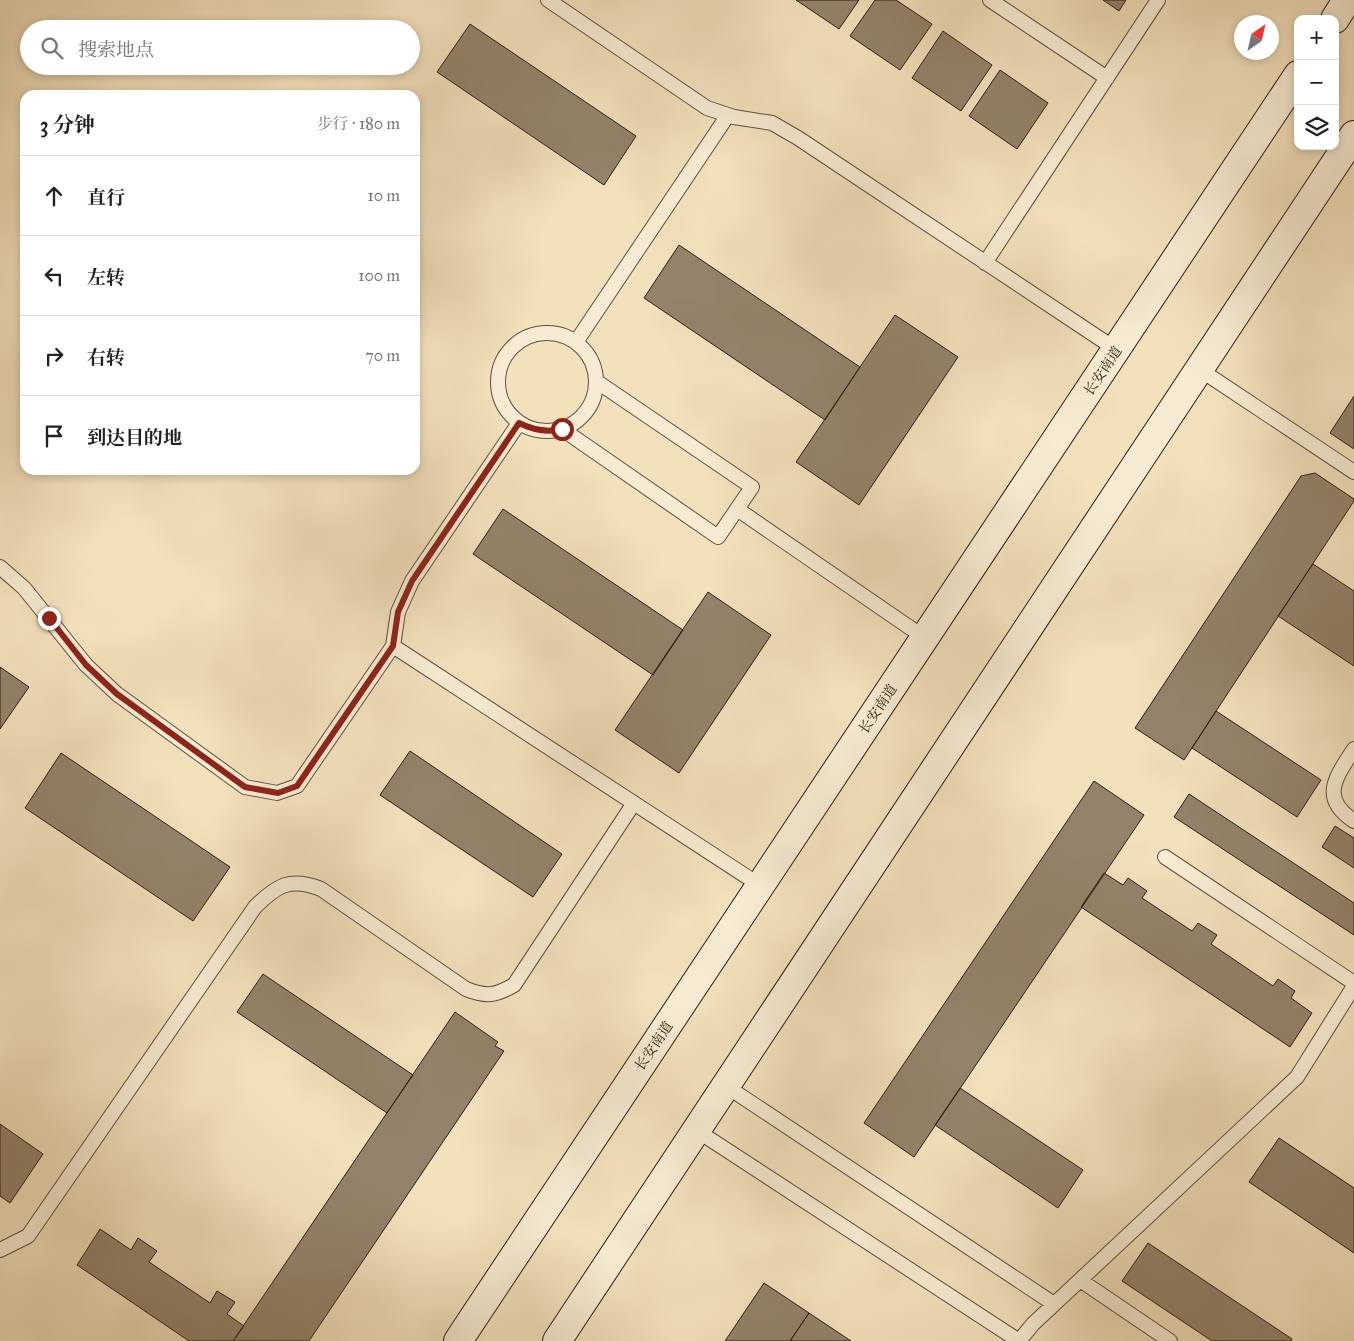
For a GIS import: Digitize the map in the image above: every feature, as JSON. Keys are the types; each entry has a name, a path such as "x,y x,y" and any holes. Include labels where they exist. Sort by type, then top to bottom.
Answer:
{"main road":[{"path":"1338,15 1347,0"},
{"name":"长安南道","path":"458,1341 1294,82"},
{"path":"557,1341 1354,135"}],"lane":[{"path":"548,0 707,108 728,115 772,123 792,134 1117,350"},
{"path":"990,0 1107,78"},
{"path":"985,263 1158,0"},
{"path":"576,342 728,115"},
{"path":"550,332 564,335 576,342 586,351 593,364 596,381 592,403 584,414 562,429 546,432 532,429 519,423 508,413 500,400 497,386 498,372 503,358 512,346 523,338 536,333 550,332"},
{"path":"1199,369 1354,472"},
{"path":"562,429 718,537 752,487 596,381"},
{"path":"0,567 24,588 86,665 117,694 245,787 269,793 278,793 297,786 393,646 398,612 412,581 519,423"},
{"path":"737,509 925,638"},
{"path":"393,646 760,886"},
{"path":"1354,749 1334,780 1333,795 1341,813 1354,822"},
{"path":"0,1250 28,1236 254,907 272,891 285,884 305,883 321,889 466,989 482,995 501,993 514,985 634,804"},
{"path":"696,1130 1019,1341 1033,1324 1054,1304 1297,1077 1354,985 1165,857"},
{"path":"726,1086 1054,1304"},
{"path":"1080,1280 1170,1341"}],"building":[{"path":"796,0 859,0 839,29"},
{"path":"875,0 896,0 932,24 900,70 850,36"},
{"path":"1103,0 1126,0 1119,11"},
{"path":"470,24 636,136 604,185 437,72"},
{"path":"943,31 992,65 961,111 912,78"},
{"path":"1000,70 1048,103 1017,149 969,116"},
{"path":"679,245 860,367 825,420 644,298"},
{"path":"895,315 958,357 859,505 796,462"},
{"path":"1354,396 1354,449 1330,433"},
{"path":"1315,473 1354,499 1354,501 1184,760 1135,728 1301,476"},
{"path":"503,509 683,630 653,675 473,554"},
{"path":"1313,564 1354,591 1354,666 1278,616"},
{"path":"708,592 771,635 679,773 615,730"},
{"path":"0,667 29,687 0,729"},
{"path":"1216,711 1321,780 1297,817 1192,748"},
{"path":"410,751 562,854 533,897 380,795"},
{"path":"61,753 230,867 193,921 25,808"},
{"path":"1094,781 1144,815 914,1157 864,1123"},
{"path":"1189,794 1354,903 1354,935 1174,817"},
{"path":"1335,826 1354,838 1354,868 1322,847"},
{"path":"1104,873 1123,885 1128,878 1147,891 1142,898 1192,931 1198,923 1217,935 1211,944 1273,986 1278,979 1295,991 1291,998 1312,1013 1290,1047 1081,907"},
{"path":"263,974 413,1075 387,1113 237,1012"},
{"path":"455,1012 498,1042 495,1046 504,1051 309,1341 233,1341"},
{"path":"960,1088 1083,1170 1058,1208 935,1125"},
{"path":"0,1124 43,1154 10,1203 0,1196"},
{"path":"1279,1138 1354,1188 1354,1253 1249,1182"},
{"path":"100,1229 131,1250 138,1238 157,1251 149,1262 210,1303 217,1291 235,1302 227,1314 244,1326 233,1341 189,1341 77,1265"},
{"path":"1148,1243 1292,1339 1291,1341 1212,1341 1122,1281"},
{"path":"764,1283 809,1313 790,1341 725,1341"},
{"path":"809,1313 851,1341 790,1341"}],"route":[{"path":"49,618 86,665 117,694 245,787 269,793 278,793 297,786 393,646 398,612 412,581 519,423 532,429 546,432 562,429"}]}
